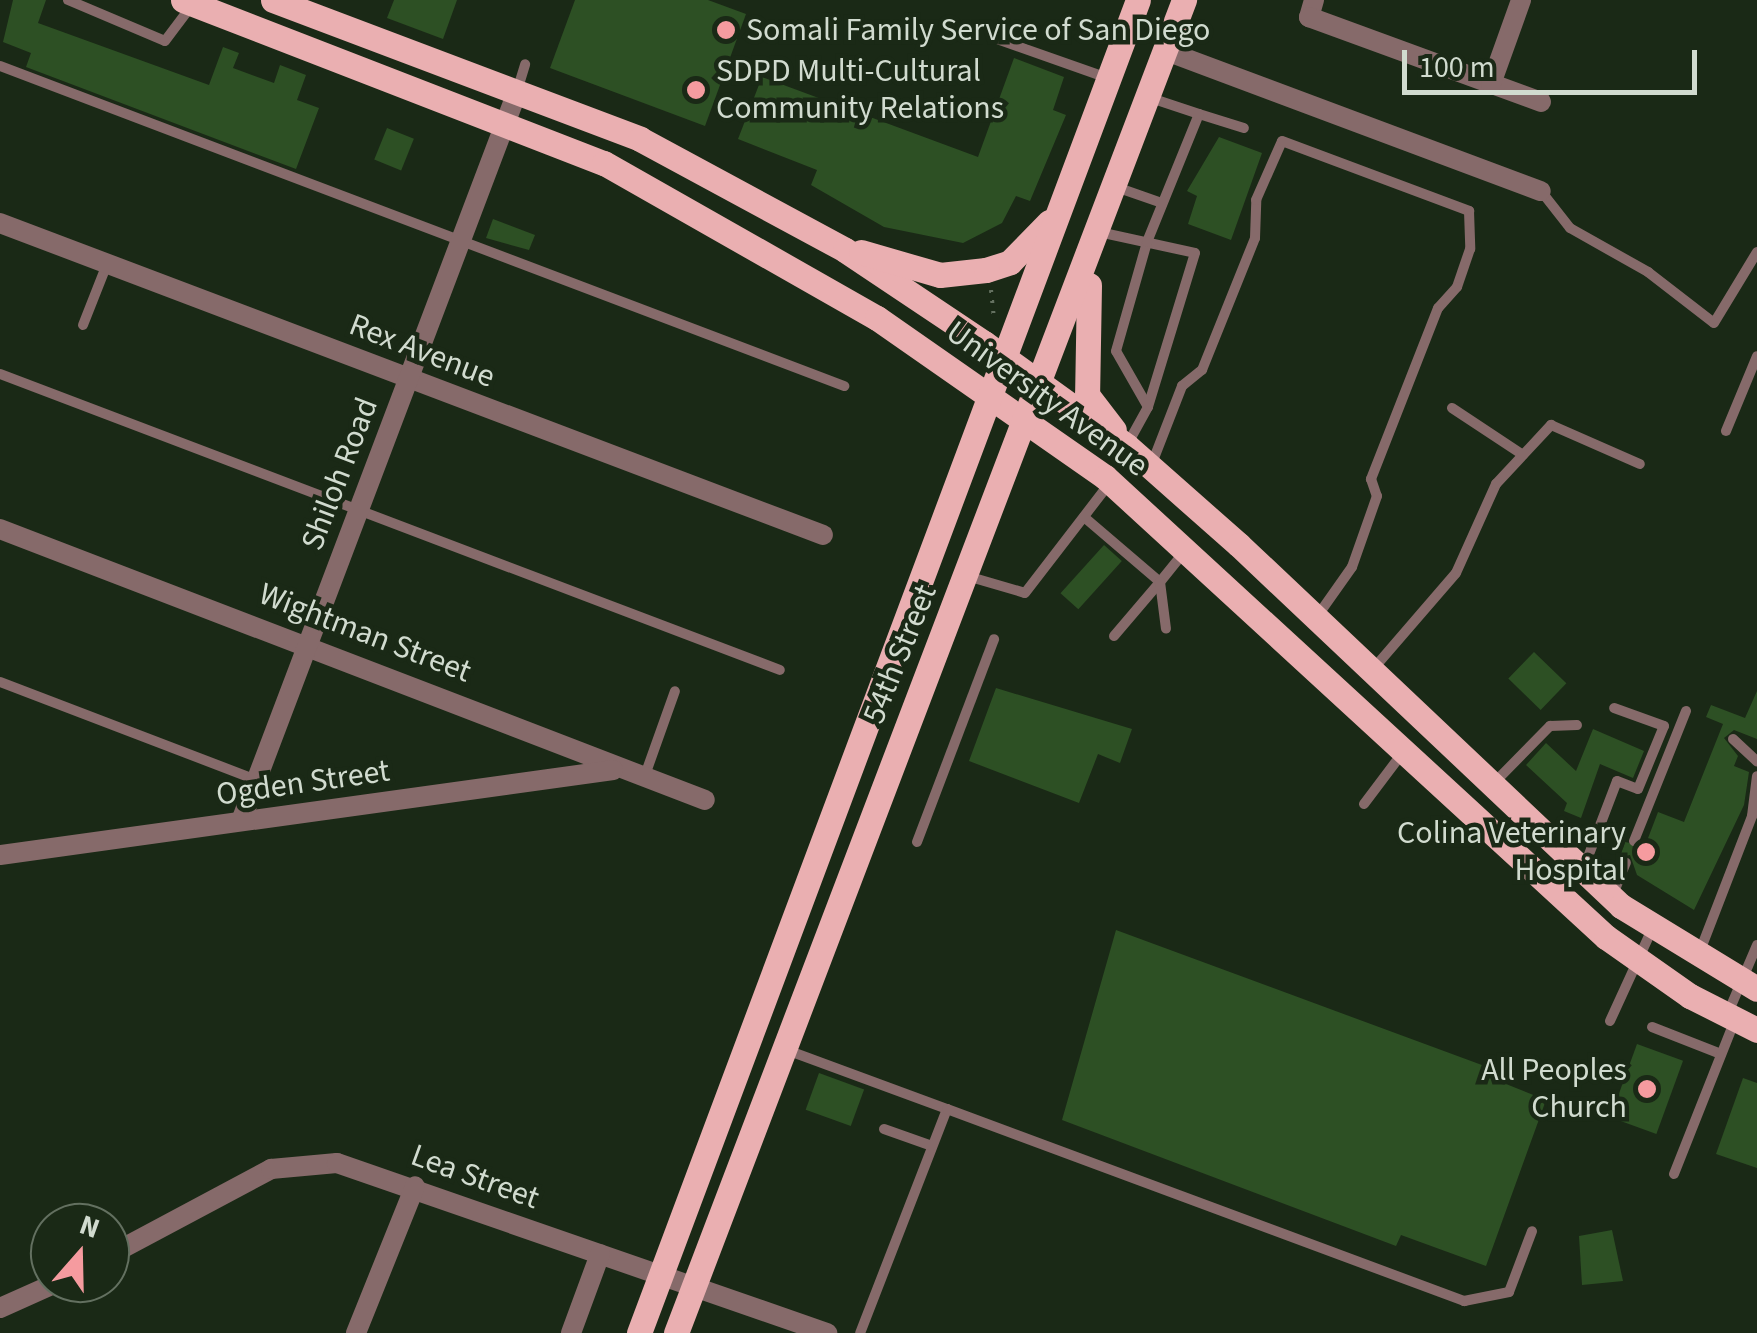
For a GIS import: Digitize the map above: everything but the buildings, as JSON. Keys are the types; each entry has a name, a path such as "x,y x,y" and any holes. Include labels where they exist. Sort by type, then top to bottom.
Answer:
{"main road":[{"name":"University Avenue","path":"274,0 640,139 845,250 1127,446 1612,898 1749,985"},
{"name":"54th Street","path":"639,1333 1138,0"},
{"name":"54th Street","path":"676,1333 1184,0"},
{"name":"University Avenue","path":"188,2 604,163 812,275 989,394 1110,482 1639,960 1740,1021"},
{"path":"845,250 940,276 986,270 1010,262 1058,211"},
{"path":"1098,232 1082,333 1087,394 1127,446"},
{"path":"861,747 857,805 868,823"}],"street":[{"path":"1492,84 1521,0"},
{"path":"1312,8 1541,102"},
{"path":"1166,51 1541,191"},
{"name":"Shiloh Road","path":"241,821 517,92"},
{"name":"Rex Avenue","path":"0,223 823,535"},
{"name":"Wightman Street","path":"0,529 569,742 613,770 705,800"},
{"name":"Ogden Street","path":"4,851 613,770"},
{"name":"Lea Street","path":"130,1244 288,1164 352,1165 827,1333"},
{"path":"356,1333 415,1186"},
{"path":"570,1333 600,1254"},
{"path":"0,1308 30,1295"}],"lane":[{"path":"68,0 165,41 188,2"},
{"path":"997,40 1109,78"},
{"path":"517,92 525,64"},
{"path":"0,66 844,386"},
{"path":"1148,97 1244,128"},
{"path":"1148,407 1116,351 1147,242 1198,114"},
{"path":"1150,467 1248,254 1256,200 1282,140 1469,211 1470,248 1457,288 1438,308 1371,479 1377,496 1352,567 1315,620"},
{"path":"1115,186 1162,203"},
{"path":"1541,191 1570,228 1648,272 1714,323 1757,252"},
{"path":"1098,232 1195,253 1148,407 1127,446"},
{"path":"83,325 107,264"},
{"path":"1726,431 1757,356"},
{"path":"0,374 780,670"},
{"path":"1452,408 1523,455"},
{"path":"1370,673 1456,573 1496,484 1550,426 1640,464"},
{"path":"966,576 1025,593 1110,482"},
{"path":"1084,517 1160,582 1166,628"},
{"path":"1114,636 1186,550"},
{"path":"918,842 994,639"},
{"path":"0,682 256,780"},
{"path":"644,779 675,691"},
{"path":"1582,871 1617,781 1638,789 1664,726 1614,708"},
{"path":"1634,842 1686,711"},
{"path":"1491,786 1550,726 1577,725"},
{"path":"1734,739 1757,761"},
{"path":"1364,804 1404,750"},
{"path":"1698,956 1752,816 1757,776"},
{"path":"1612,898 1626,863"},
{"path":"1610,1021 1653,927"},
{"path":"1674,1174 1722,1054 1740,1021 1757,945"},
{"path":"1652,1028 1722,1054"},
{"path":"783,1048 1464,1302 1509,1292 1532,1231"},
{"path":"860,1333 946,1109"},
{"path":"884,1129 932,1146"}],"path":[{"path":"990,280 994,323"}],"place":[{"name":"Somali Family Service of San Diego","path":"726,30"},
{"name":"SDPD Multi-Cultural Community Relations","path":"696,90"},
{"name":"Colina Veterinary Hospital","path":"1646,852"},
{"name":"All Peoples Church","path":"1647,1089"}]}
